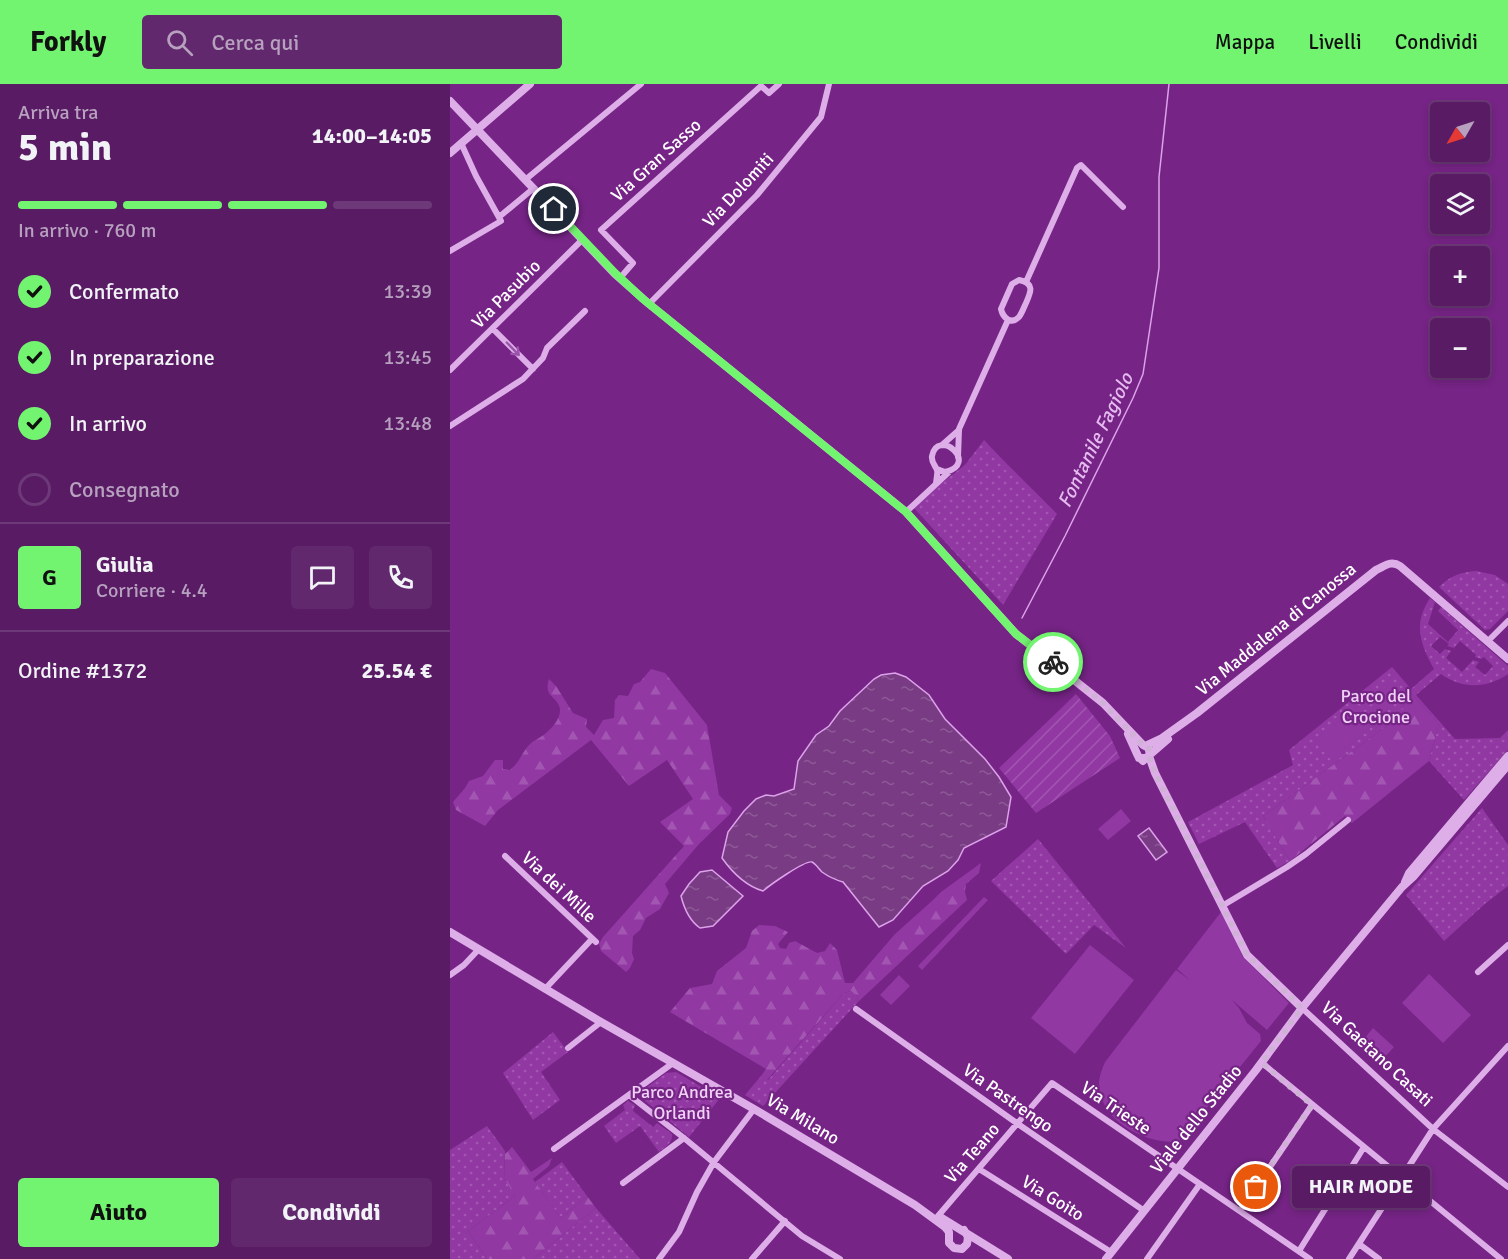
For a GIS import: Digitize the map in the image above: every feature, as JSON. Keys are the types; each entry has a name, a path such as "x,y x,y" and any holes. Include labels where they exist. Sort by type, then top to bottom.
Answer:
{"street":[{"path":"450,153 530,84"},
{"path":"525,180 641,84"},
{"name":"Via Gran Sasso","path":"620,278 633,263 601,230 761,86 769,93 779,84"},
{"name":"Via Dolomiti","path":"649,304 764,186 821,117 829,84"},
{"name":"Via Gaetano Casati","path":"450,101 620,278 906,512 1016,634 1103,703 1147,750 1155,773 1247,955 1433,1129 1508,1187"},
{"path":"450,251 501,220 476,176 462,143"},
{"path":"1026,282 1077,168 1081,165 1123,207"},
{"path":"499,217 534,188"},
{"name":"Via Pasubio","path":"450,370 582,240"},
{"path":"1016,281 1026,282 1030,288 1030,294 1018,318 1008,320 1000,309 1016,281"},
{"path":"450,426 523,379 543,358 547,348 585,311"},
{"path":"950,471 937,469 932,462 932,457 935,450 959,429 1008,320"},
{"path":"493,329 533,369"},
{"path":"906,512 956,466 959,429"},
{"path":"942,446 955,449 958,457"},
{"path":"936,484 937,469"},
{"name":"Via Maddalena di Canossa","path":"1147,750 1197,713 1386,560 1396,560 1405,564 1464,615 1491,642"},
{"name":"Via Maddalena di Canossa","path":"1376,570 1390,563 1396,563 1506,655"},
{"path":"1419,577 1440,601 1445,602 1458,614 1464,615"},
{"path":"1491,642 1508,621"},
{"name":"Via Gaetano Casati","path":"1122,723 1138,755 1155,773"},
{"path":"1138,755 1137,748 1147,750"},
{"name":"Viale dello Stadio","path":"1109,1255 1262,1063 1302,1008 1401,887 1409,873 1508,756"},
{"name":"Viale dello Stadio","path":"1401,887 1414,876 1508,765"},
{"path":"1222,906 1287,867 1348,820"},
{"name":"Via dei Mille","path":"505,856 594,940 545,989"},
{"name":"Via Milano","path":"450,932 915,1205 943,1224 949,1237"},
{"path":"1478,972 1508,945"},
{"path":"450,975 464,965 478,949"},
{"name":"Via Pastrengo","path":"856,1010 1143,1210"},
{"path":"568,1048 601,1022"},
{"path":"1349,1259 1433,1129 1508,1046"},
{"path":"554,1149 673,1063"},
{"path":"1262,1063 1501,1259"},
{"name":"Via Teano","path":"938,1216 1052,1083"},
{"name":"Via Trieste","path":"1052,1083 1310,1259"},
{"path":"628,1095 714,1162 802,1236 840,1259"},
{"path":"1240,1211 1312,1105"},
{"path":"659,1259 679,1232 714,1162 754,1109"},
{"path":"623,1183 684,1138"},
{"path":"1299,1251 1364,1147"},
{"name":"Via Goito","path":"979,1169 1109,1255"},
{"path":"1147,1259 1200,1184"},
{"name":"Via Milano","path":"915,1205 964,1230 998,1254"},
{"path":"752,1259 785,1221"},
{"path":"954,1230 964,1230 969,1238 968,1242 965,1247 954,1248 949,1243 950,1233 954,1230"},
{"path":"1359,1244 1379,1259"},
{"name":"Via Milano","path":"965,1247 978,1246 1008,1259"}],"green space":[{"path":"984,440 1057,514 1003,605 914,508 965,465"},
{"path":"1476,571 1495,575 1508,584 1508,611 1490,629 1485,630 1439,587 1456,575"},
{"name":"Parco del Crocione","path":"1430,598 1435,602 1428,624 1448,642 1458,630 1438,611 1441,607 1508,666 1508,674 1483,685 1466,685 1441,674 1416,695 1455,739 1500,738 1508,730 1508,750 1464,800 1429,761 1439,724 1412,694 1392,722 1263,816 1290,861 1277,868 1245,822 1199,844 1188,822 1293,765 1289,750 1392,667 1411,689 1434,669 1420,634 1421,617","holes":["1440,637 1449,644 1447,646 1454,648 1460,641 1476,655 1475,657 1481,659 1484,657 1493,666 1485,675 1475,667 1479,662 1473,660 1462,672 1446,658 1451,651 1445,649 1440,654 1431,646"]},
{"path":"651,669 665,673 707,725 719,795 732,808 730,814 699,844 665,884 669,893 660,909 646,918 640,930 633,936 634,959 626,972 601,951 599,944 684,846 660,822 693,799 667,760 629,786 591,740 498,810 485,826 456,810 453,802 469,781 483,776 495,760 503,760 503,769 510,770 530,744 545,734 554,724 559,717 560,709 549,693 549,679 573,713 587,719 586,727 594,735 603,720 614,718 615,700 619,695 628,696 634,684 640,682"},
{"path":"1391,683 1403,697 1382,714 1371,700"},
{"path":"1076,694 1110,736 1120,758 1036,813 999,768"},
{"path":"1412,694 1439,724 1429,761 1352,823 1345,816 1290,861 1263,816 1392,722"},
{"path":"1359,705 1374,725 1331,760 1315,740"},
{"path":"1482,808 1508,845 1508,886 1444,941 1406,895"},
{"path":"1121,809 1131,821 1108,840 1098,829"},
{"path":"1038,839 1126,948 1094,925 1066,954 991,881"},
{"path":"981,863 979,873 966,884 967,900 858,1002 857,996 851,991 844,993 767,1080 761,1076 766,1069 670,1012 690,988 712,984 717,971 746,948 752,931 759,925 775,926 788,932 778,944 780,948 786,949 789,943 795,941 817,953 825,951 830,943 837,950 845,983 853,983 895,934 941,892"},
{"path":"984,897 988,900 922,970 918,966"},
{"path":"1221,912 1243,957 1289,1003 1267,1030 1232,1000 1247,1023 1260,1034 1261,1041 1179,1142 1166,1142 1139,1135 1116,1120 1101,1097 1099,1084 1105,1062 1176,970 1190,980 1177,969"},
{"path":"1090,945 1134,980 1075,1054 1031,1018"},
{"path":"1429,974 1471,1015 1443,1043 1402,1003"},
{"path":"899,975 910,986 891,1005 880,995"},
{"path":"851,991 857,996 858,1002 763,1106 745,1095 761,1076 768,1080 844,993"},
{"path":"1373,1028 1394,1047 1384,1058 1364,1039"},
{"path":"553,1032 568,1052 541,1072 560,1100 533,1120 503,1073"},
{"name":"Parco Andrea Orlandi","path":"676,1072 720,1098 689,1137 638,1094 666,1073"},
{"path":"628,1101 635,1105 633,1111 653,1127 657,1123 672,1134 670,1142 659,1152 640,1126 616,1143 604,1126 625,1110 623,1105"},
{"path":"487,1126 505,1151 504,1178 515,1196 468,1231 487,1259 450,1259 450,1150"},
{"path":"512,1147 531,1172 552,1158 549,1166 533,1179 561,1218 587,1196 596,1208 533,1259 487,1259 468,1231 515,1196 504,1178 505,1154"},
{"path":"562,1162 587,1196 561,1218 535,1182"},
{"path":"596,1208 640,1259 533,1259"}],"water":[{"path":"895,673 906,677 929,695 945,719 985,759 999,777 1011,797 1006,827 964,848 958,860 948,871 923,886 893,920 879,927 843,882 825,874 812,862 795,869 763,891 745,882 722,858 728,832 756,799 794,789 798,761 816,735 829,726 840,711 874,679 881,675"},
{"path":"1149,828 1167,852 1156,860 1138,836"},
{"path":"712,870 743,896 713,926 700,928 688,914 681,896 700,872"}],"waterway":[{"name":"Fontanile Fagiolo","path":"1022,618 1065,536 1143,374 1159,268 1159,177 1169,84"}],"way so far":[{"path":"1053,662 1103,703 1143,745 1148,747 1155,773 1247,955 1302,1008 1262,1063 1312,1105 1256,1187"}],"place":[{"name":"HAIR MODE","path":"1256,1187"}],"route":[{"path":"554,209 643,299 906,512 1016,634 1053,662"}]}
